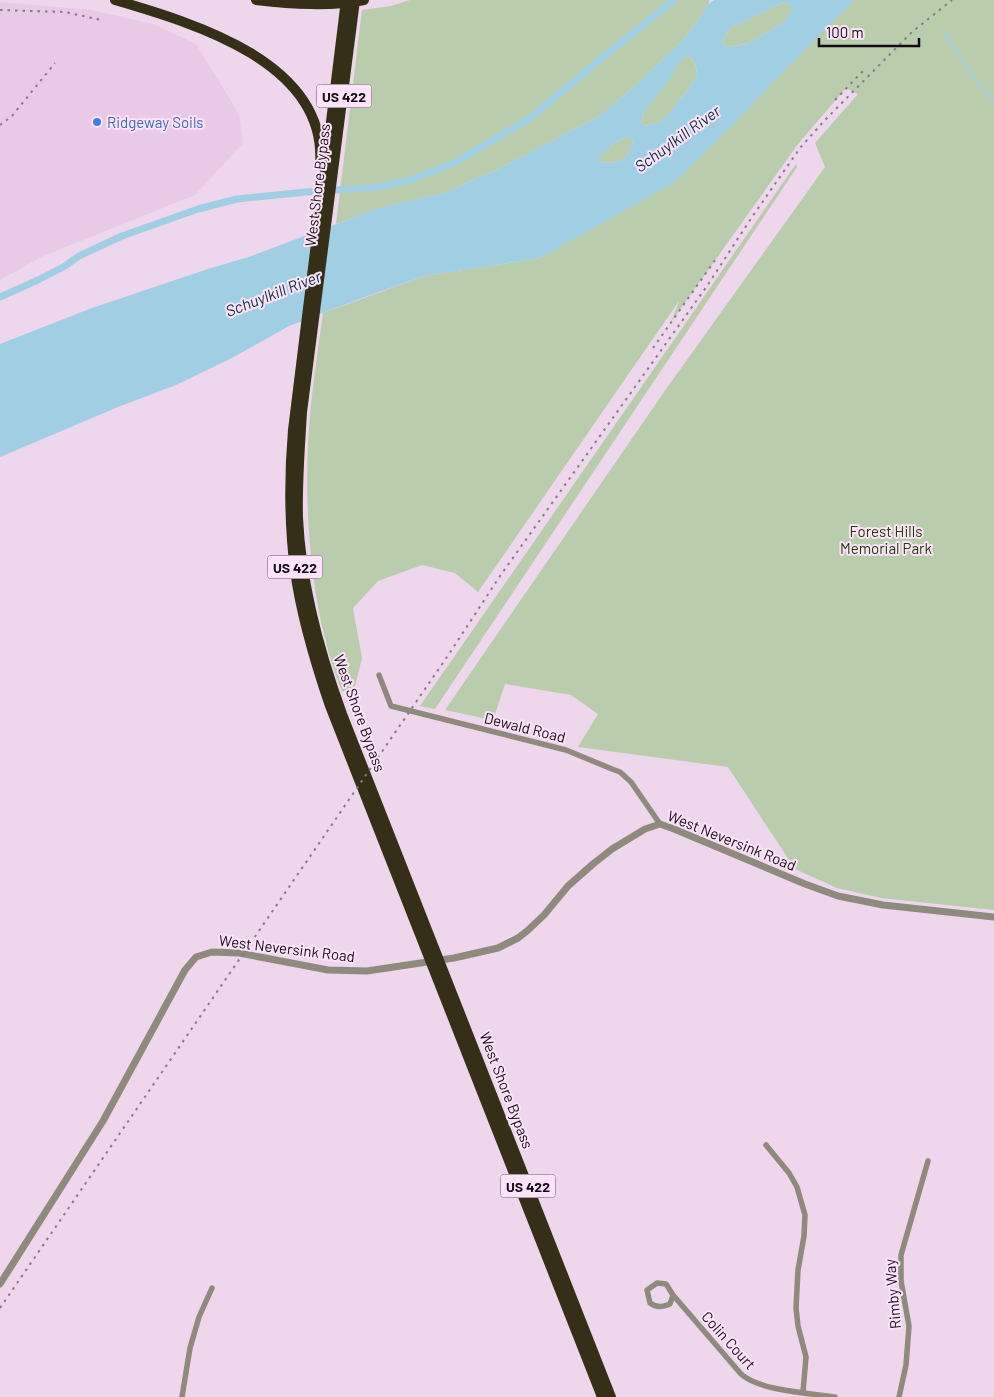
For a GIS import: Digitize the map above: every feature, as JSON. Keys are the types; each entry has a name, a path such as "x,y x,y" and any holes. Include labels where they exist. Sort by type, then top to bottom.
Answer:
{"highway":[{"path":"115,0 182,21 213,35 250,53 281,75 300,95 313,118 325,182"},
{"path":"256,0 304,4 363,0"},
{"name":"West Shore Bypass","path":"355,0 314,251 304,373 298,464 298,519 310,602 319,644 351,748 611,1397"},
{"name":"West Shore Bypass","path":"304,373 343,2"},
{"name":"West Shore Bypass","path":"441,975 602,1397"}],"street":[{"name":"Dewald Road","path":"379,675 391,706 566,750 620,772 635,787 660,824"},
{"name":"West Neversink Road","path":"0,1284 103,1121 185,970 196,957 212,952 239,953 328,970 367,971 454,958 498,948 527,931 544,915 568,886 593,864 645,829 660,824 838,896 883,905 994,917"},
{"path":"766,1145 789,1173 797,1187 805,1215 804,1236 798,1270 796,1308 798,1326 806,1357 803,1392"},
{"name":"Rimby Way","path":"899,1397 906,1365 909,1326 901,1280 901,1255 928,1161"},
{"name":"Colin Court","path":"674,1295 670,1304 655,1307 650,1303 647,1290 657,1283 666,1284 746,1379 763,1386 835,1397"},
{"path":"182,1397 190,1348 199,1317 212,1288"}],"shaded area":[{"path":"0,2 92,10 156,25 196,44 239,114 243,143 195,195 41,257 0,280"}],"green space":[{"path":"410,0 709,0 709,4 686,37 635,86 598,117 498,169 444,193 380,208 336,224 362,10 391,6"},
{"name":"Forest Hills Memorial Park","path":"825,0 994,0 994,910 881,898 837,888 795,869 728,767 578,747 598,714 571,695 505,684 493,720 445,710 664,392 825,167 815,143 858,94 846,88 798,144 671,322 679,301 478,592 455,573 422,565 378,581 353,608 362,658 355,686 342,692 329,655 316,594 308,519 307,469 310,412 323,313 424,276 540,258 582,233"},
{"path":"784,2 791,4 791,12 784,22 747,44 727,47 722,41 730,28"},
{"path":"690,56 695,63 696,70 691,86 665,117 655,124 644,126 641,122 644,112 682,58"},
{"path":"625,137 631,138 633,142 625,158 612,163 599,162 598,158 612,145"},
{"path":"796,164 797,167 435,709 420,706"}],"water":[{"name":"Schuylkill River","path":"714,0 854,0 731,127 673,183 540,258 424,276 362,298 289,326 232,358 176,385 118,407 0,457 0,344 92,308 249,257 379,208 444,193 498,169 598,117 635,86 686,37 709,4","holes":["784,2 791,4 791,12 784,22 747,44 727,47 722,41 730,28","690,56 695,63 696,75 694,81 665,117 655,124 644,126 641,122 644,112 669,80 682,58","625,137 631,138 633,142 625,158 612,163 599,162 598,158 612,145"]}],"waterway":[{"path":"0,297 38,280 65,266 79,256 122,236 198,209 237,199 379,187 410,180 452,164 529,119 674,0"},
{"path":"942,30 980,86 994,100"}],"railway":[{"path":"0,1308 449,654 500,576 707,286 800,148 912,32 952,0"},
{"path":"0,10 65,12 101,20"},
{"path":"0,125 12,116 55,63"},
{"path":"835,100 863,71"},
{"path":"653,348 718,256"}],"place":[{"name":"Ridgeway Soils","path":"97,122"}]}
